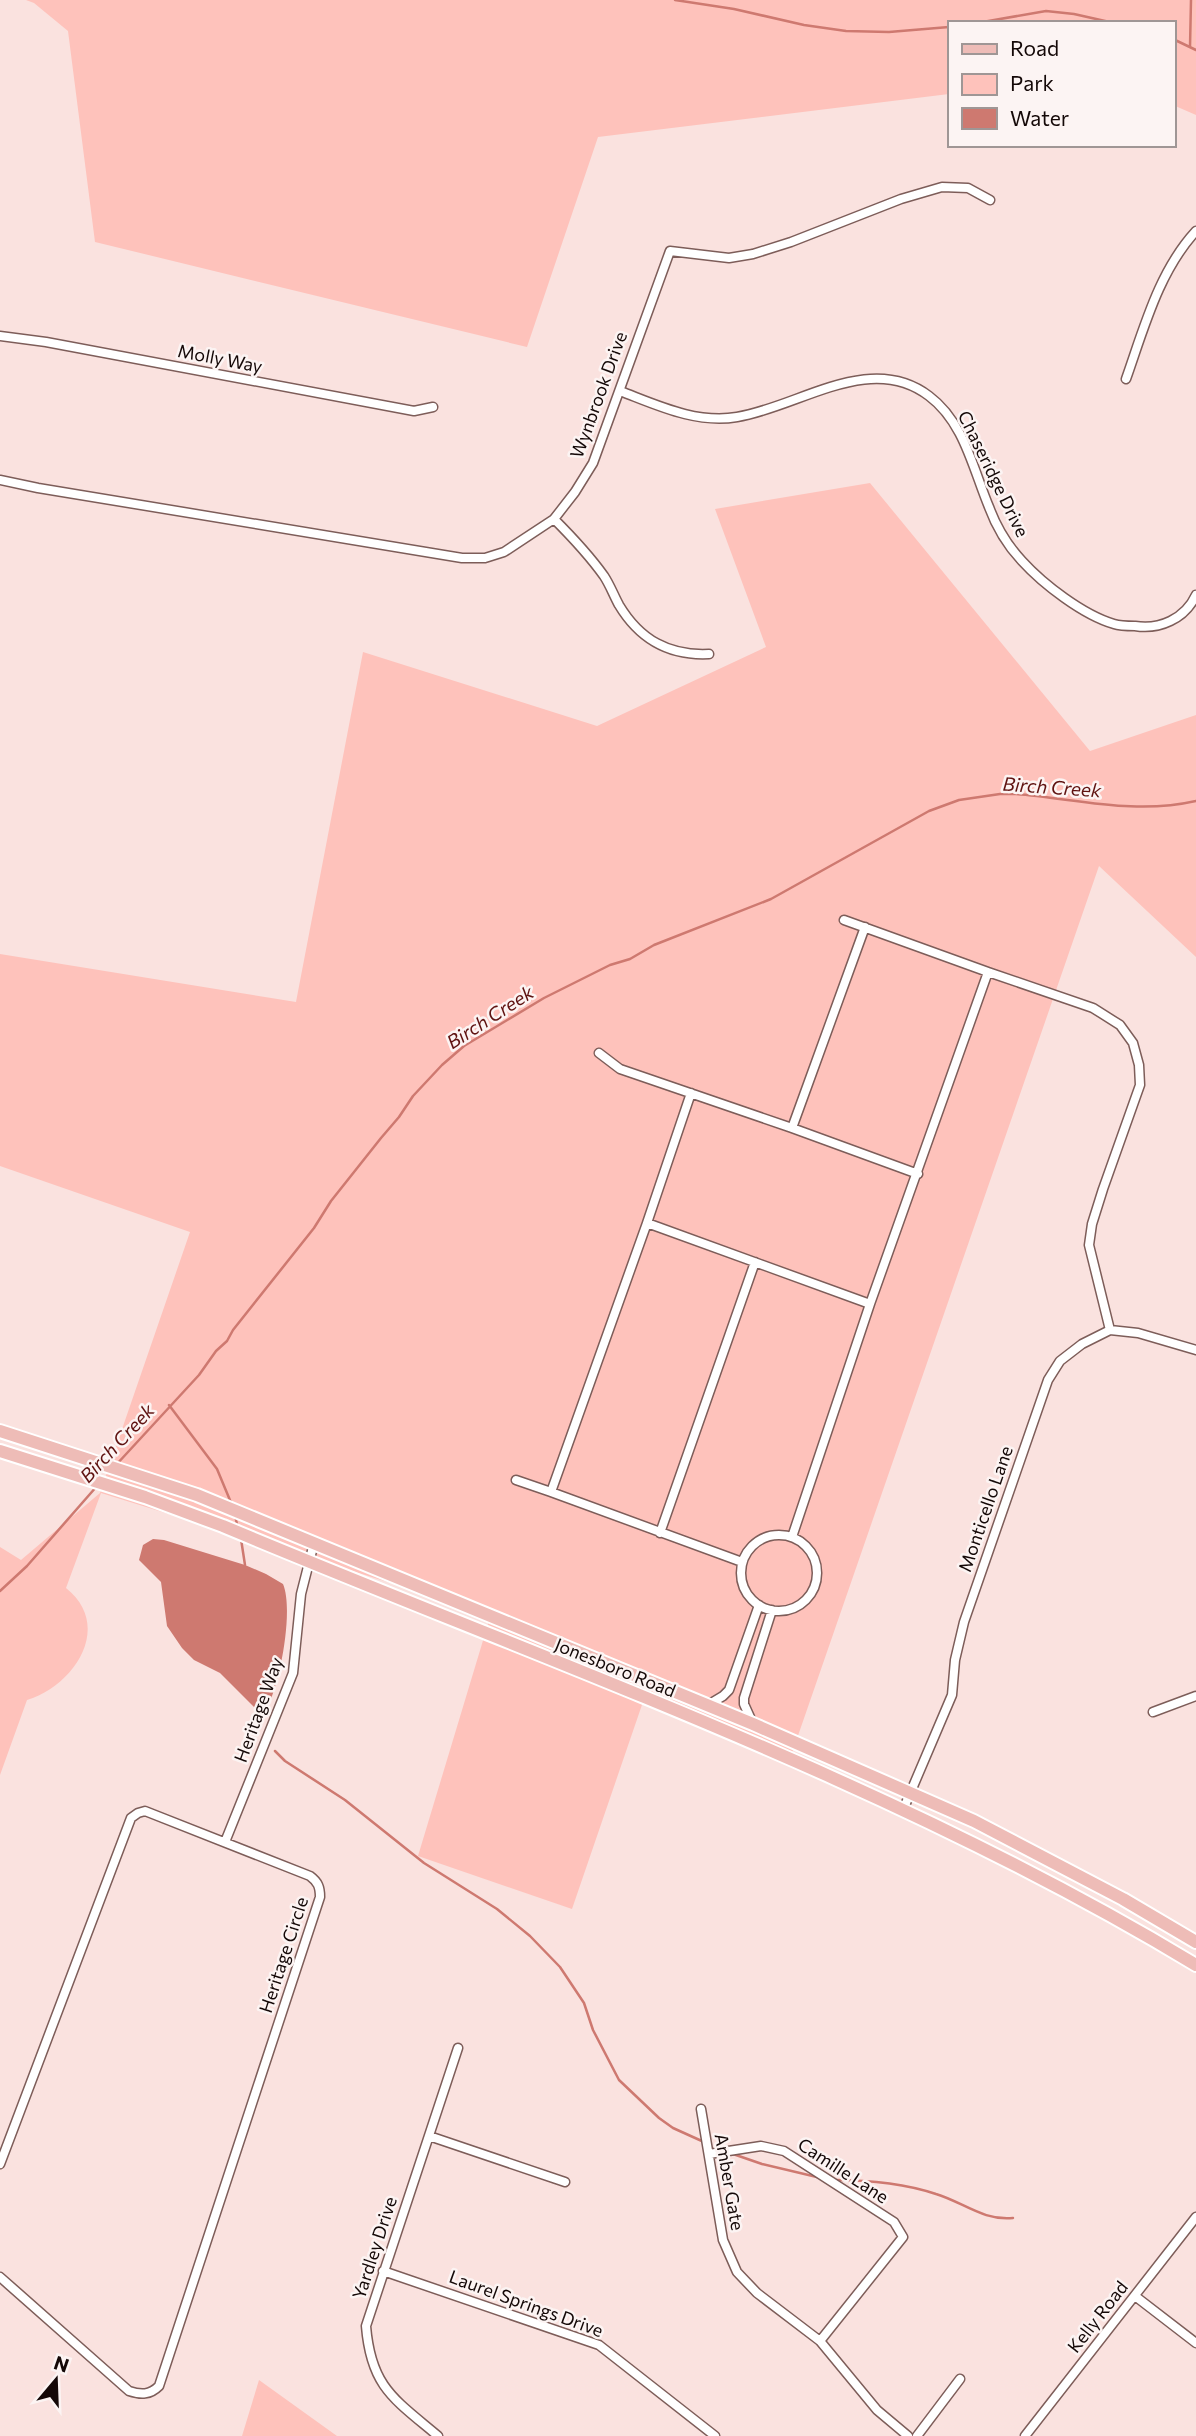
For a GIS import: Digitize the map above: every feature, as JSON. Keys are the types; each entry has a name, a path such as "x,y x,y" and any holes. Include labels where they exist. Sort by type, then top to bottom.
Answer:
{"main road":[{"name":"Jonesboro Road","path":"0,1431 197,1495 911,1791 1040,1855 1196,1942"},
{"name":"Jonesboro Road","path":"0,1451 145,1497 308,1560 679,1712 902,1810 1080,1899 1196,1965"}],"street":[{"name":"Wynbrook Drive","path":"0,480 462,558 485,558 504,552 554,519 593,463 670,251 729,258 754,254 942,187 968,188 990,200"},
{"path":"1126,379 1157,293 1181,248 1196,231"},
{"name":"Molly Way","path":"0,337 46,342 414,411 433,407"},
{"name":"Chaseridge Drive","path":"620,391 700,419 737,417 786,405 823,389 872,377 907,383 930,396 953,421 974,464 989,508 1002,534 1021,561 1052,587 1084,610 1113,624 1149,628 1175,620 1196,595"},
{"path":"554,519 581,546 606,579 631,623 645,638 668,649 692,655 709,654"},
{"path":"844,920 1093,1008 1120,1025 1133,1043 1139,1065 1140,1084 1103,1189 1089,1245 1110,1330 1138,1333 1196,1350"},
{"path":"792,1128 865,927"},
{"path":"792,1537 870,1304 988,972"},
{"path":"599,1053 620,1069 918,1174"},
{"path":"551,1492 691,1093"},
{"path":"647,1223 870,1304"},
{"path":"660,1533 755,1262"},
{"name":"Monticello Lane","path":"902,1810 952,1695 955,1660 964,1622 1048,1380 1067,1355 1082,1343 1110,1330"},
{"path":"516,1480 742,1562"},
{"path":"780,1534 792,1537 803,1543 811,1552 817,1576 814,1588 807,1599 797,1607 772,1610 759,1605 745,1591 740,1572 742,1562 747,1551 767,1536 780,1534"},
{"name":"Heritage Way","path":"225,1842 293,1673 298,1612 314,1543"},
{"path":"708,1705 729,1689 759,1605"},
{"path":"753,1724 744,1699 772,1610"},
{"path":"1153,1712 1196,1696"},
{"name":"Heritage Circle","path":"0,2164 131,1818 145,1811 317,1881 320,1897 159,2386 155,2391 147,2394 130,2390 0,2277"},
{"name":"Yardley Drive","path":"438,2436 394,2399 377,2378 368,2352 366,2326 458,2048"},
{"name":"Amber Gate","path":"701,2109 723,2240 737,2272 757,2293 820,2341 877,2410 908,2436"},
{"path":"429,2136 565,2182"},
{"name":"Camille Lane","path":"709,2154 761,2146 784,2151 894,2222 902,2237 820,2341"},
{"name":"Kelly Road","path":"1025,2436 1196,2217"},
{"name":"Laurel Springs Drive","path":"383,2271 599,2345 715,2436"},
{"path":"1135,2296 1196,2342"},
{"path":"917,2436 960,2379"}],"green space":[{"path":"26,0 1196,0 1196,115 1175,106 1175,21 948,21 948,94 598,137 527,347 95,242 68,31 34,3"},
{"path":"870,483 1090,751 1196,715 1196,957 1099,866 792,1753 645,1696 572,1909 418,1856 491,1614 101,1493 66,1588 80,1603 87,1620 87,1636 82,1653 60,1682 27,1700 0,1775 0,1547 21,1560 100,1493 190,1232 0,1166 0,954 296,1002 363,652 597,726 766,647 715,509"},
{"path":"259,2380 337,2436 242,2436"}],"water":[{"path":"153,1539 245,1565 283,1584 287,1611 284,1647 276,1683 266,1710 255,1708 220,1673 194,1660 167,1626 161,1582 139,1560 143,1545"}],"waterway":[{"path":"675,0 846,31 889,32 948,27"},
{"path":"1190,47 1191,0"},
{"path":"988,21 1046,11 1105,21"},
{"path":"1175,40 1196,50"},
{"name":"Birch Creek","path":"116,1465 227,1341 413,1096 464,1046 544,998 610,965 771,899 929,811 959,800 1016,794 1106,805 1151,807 1196,801"},
{"path":"169,1405 217,1469 232,1505"},
{"name":"Birch Creek","path":"0,1591 27,1566 97,1486"},
{"path":"235,1515 238,1529"},
{"path":"241,1539 245,1565"},
{"path":"275,1751 285,1761 345,1800 424,1863 497,1909 530,1936 560,1967 584,2003 593,2030 619,2080 659,2118 673,2128 704,2142"},
{"path":"733,2154 821,2178"},
{"path":"834,2180 911,2187 946,2197 992,2217 1013,2218"}]}
